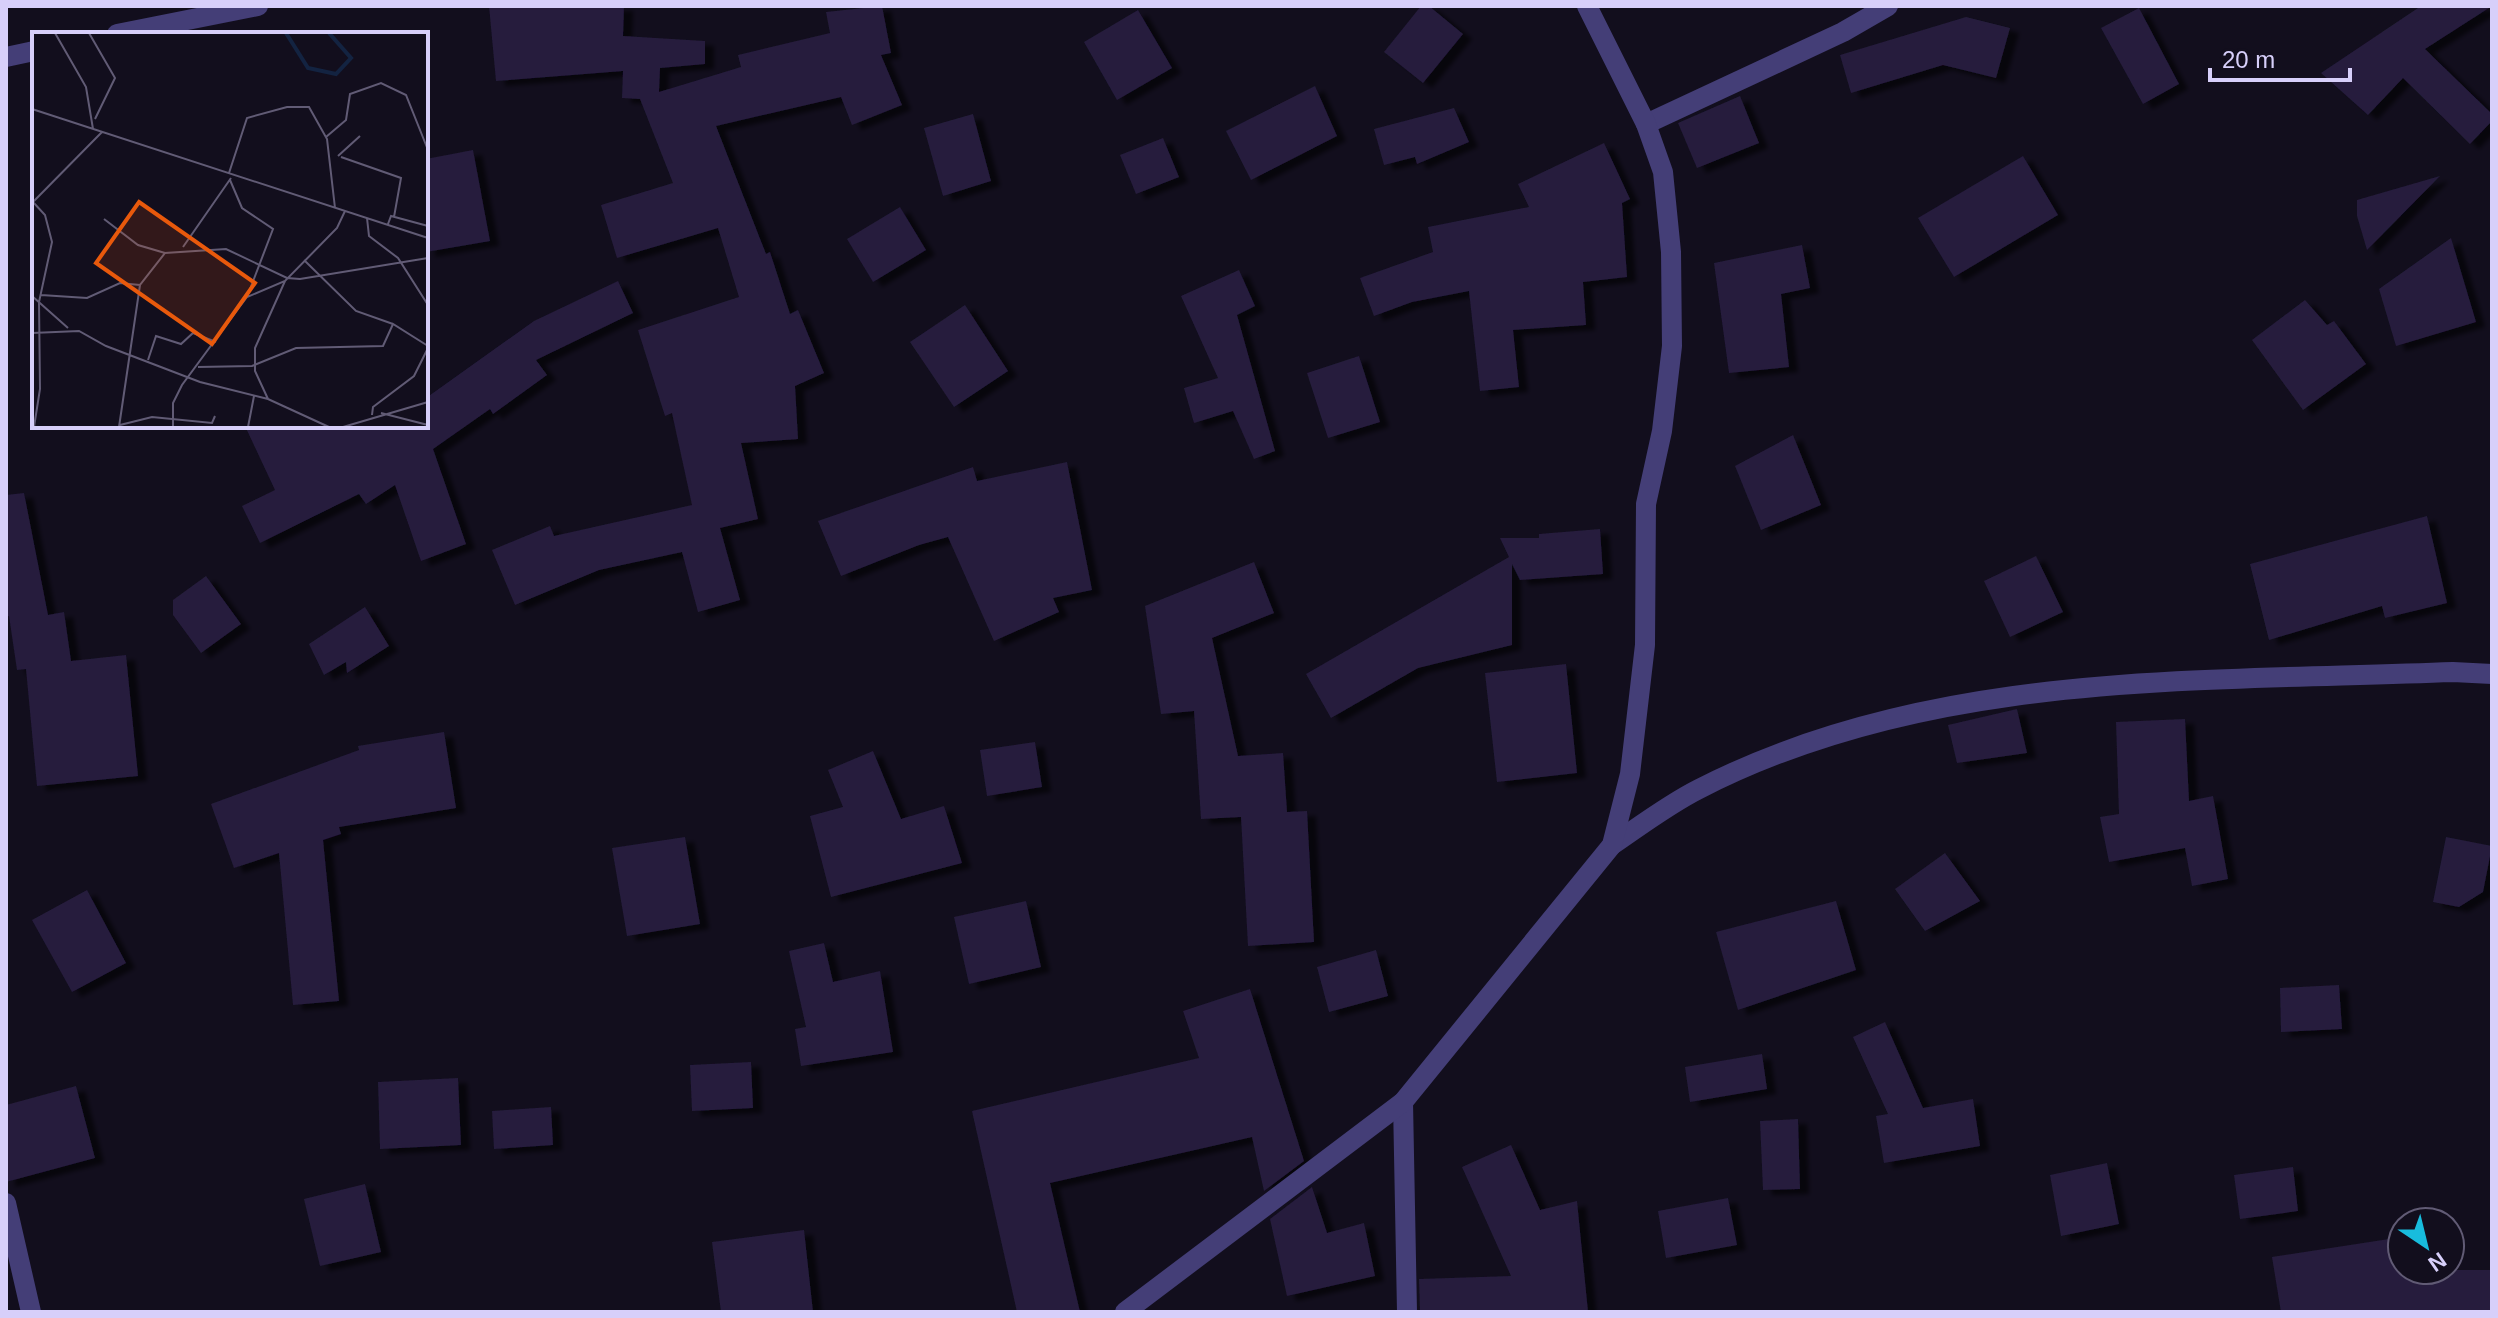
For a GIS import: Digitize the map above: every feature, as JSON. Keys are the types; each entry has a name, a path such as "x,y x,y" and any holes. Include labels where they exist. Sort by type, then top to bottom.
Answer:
{"street":[{"path":"127,32 258,6"},
{"path":"1587,6 1646,124 1663,172 1671,252 1672,346 1662,431 1646,504 1645,645 1630,774 1612,845"},
{"path":"1646,124 1843,32 1888,6"},
{"path":"6,57 32,51"},
{"path":"1125,1312 1403,1102 1612,845 1697,789 1771,756 1890,717 2068,688 2453,672 2492,674"},
{"path":"1403,1102 1407,1312"},
{"path":"6,1203 31,1312"}],"building":[{"path":"489,6 624,6 623,36 705,41 705,64 660,68 659,92 741,67 738,55 830,33 826,12 882,6 891,53 881,55 902,105 852,125 841,97 716,126 766,254 770,252 790,314 798,310 824,373 795,386 798,439 741,443 758,519 720,528 740,600 698,612 682,552 599,570 515,605 492,550 550,526 554,536 692,505 672,413 665,416 638,330 739,297 718,228 617,258 601,205 673,183 640,99 622,98 623,71 496,81"},
{"path":"1421,6 1429,6 1463,34 1423,83 1384,52"},
{"path":"2421,6 2492,6 2425,49 2492,114 2492,121 2470,144 2403,78 2368,115 2321,73"},
{"path":"2139,8 2179,84 2143,104 2101,28"},
{"path":"1138,10 1172,68 1117,100 1084,42"},
{"path":"1966,17 2010,28 1996,78 1943,65 1851,93 1840,55"},
{"path":"1315,86 1337,136 1251,180 1226,131"},
{"path":"1740,96 1759,143 1697,168 1678,123"},
{"path":"1454,108 1469,142 1417,164 1415,157 1384,165 1374,129"},
{"path":"973,114 991,181 943,196 924,128"},
{"path":"1163,138 1179,177 1136,194 1120,155"},
{"path":"1604,143 1630,199 1622,203 1627,277 1583,282 1586,325 1513,330 1519,387 1480,391 1469,291 1412,302 1374,316 1360,278 1433,252 1428,227 1529,207 1518,184"},
{"path":"473,150 490,241 428,252 428,159"},
{"path":"2023,156 2058,215 1954,277 1918,218"},
{"path":"2440,176 2367,250 2357,216 2357,200"},
{"path":"900,207 926,250 873,282 847,239"},
{"path":"2451,238 2476,322 2396,346 2379,289"},
{"path":"1802,245 1810,288 1781,294 1789,367 1729,373 1714,263"},
{"path":"1239,270 1255,306 1237,315 1275,451 1254,459 1233,411 1194,423 1184,388 1218,378 1181,296"},
{"path":"618,281 633,313 536,360 547,375 493,414 490,409 433,449 466,544 421,561 395,485 366,504 359,494 260,543 242,506 275,490 246,428 428,428 428,397 534,321"},
{"path":"2305,300 2327,325 2334,321 2366,364 2303,410 2252,340"},
{"path":"965,305 1008,371 954,407 910,342"},
{"path":"1359,356 1380,422 1328,438 1307,373"},
{"path":"1793,435 1821,505 1761,530 1735,466"},
{"path":"1067,462 1092,590 1053,598 1059,612 994,641 948,537 919,545 841,576 818,521 973,467 977,481"},
{"path":"24,493 48,615 64,612 71,661 126,655 138,776 37,786 26,669 17,670 9,616 6,617 6,495"},
{"path":"2427,516 2447,603 2385,618 2382,606 2269,640 2250,564"},
{"path":"1600,529 1603,574 1520,580 1512,564 1512,645 1418,668 1331,718 1306,674 1509,557 1500,538 1539,538 1539,534"},
{"path":"2036,556 2063,612 2010,637 1984,581"},
{"path":"1254,562 1274,613 1212,638 1238,756 1283,753 1287,812 1307,811 1314,942 1248,946 1241,817 1201,819 1194,711 1161,714 1145,606"},
{"path":"206,576 241,624 201,653 173,615 173,600"},
{"path":"365,607 389,646 347,673 346,662 324,675 309,644"},
{"path":"1566,664 1577,773 1497,782 1485,673"},
{"path":"2017,709 2027,753 1957,763 1948,725"},
{"path":"2185,719 2189,801 2213,796 2228,879 2192,886 2185,848 2109,862 2100,817 2119,814 2116,722"},
{"path":"444,732 456,808 339,827 341,834 323,840 339,1001 293,1005 279,853 234,868 211,804 359,750 358,746"},
{"path":"1035,742 1042,787 987,796 980,750"},
{"path":"873,751 901,819 944,806 962,863 831,897 810,816 843,807 828,770"},
{"path":"685,837 700,924 627,936 612,848"},
{"path":"2446,837 2492,846 2483,892 2459,907 2433,902"},
{"path":"1945,853 1980,901 1925,931 1895,889"},
{"path":"87,890 126,963 72,992 32,920"},
{"path":"1026,901 1041,967 969,984 954,917"},
{"path":"1836,901 1856,970 1738,1010 1716,932"},
{"path":"824,943 833,982 880,971 893,1052 801,1066 795,1029 806,1027 789,951"},
{"path":"1376,950 1388,996 1329,1012 1317,967"},
{"path":"2339,985 2342,1029 2281,1032 2280,988"},
{"path":"1250,989 1304,1161 1264,1191 1252,1137 1050,1183 1080,1312 1017,1312 972,1111 1199,1058 1183,1011"},
{"path":"1885,1022 1923,1108 1973,1099 1980,1146 1884,1163 1876,1116 1888,1114 1853,1037"},
{"path":"1762,1054 1767,1089 1690,1102 1685,1067"},
{"path":"751,1062 753,1108 692,1111 690,1065"},
{"path":"458,1078 461,1145 380,1149 378,1082"},
{"path":"76,1086 95,1158 6,1182 6,1105"},
{"path":"551,1107 553,1145 494,1149 492,1111"},
{"path":"1798,1119 1800,1189 1763,1190 1760,1121"},
{"path":"1511,1145 1540,1210 1577,1201 1588,1312 1420,1312 1419,1279 1511,1276 1462,1167"},
{"path":"2107,1163 2119,1224 2061,1236 2050,1175"},
{"path":"2293,1167 2298,1211 2240,1219 2234,1175"},
{"path":"365,1184 381,1252 320,1266 304,1199"},
{"path":"1312,1187 1327,1233 1364,1223 1375,1276 1287,1296 1270,1219"},
{"path":"1728,1198 1737,1245 1666,1258 1658,1211"},
{"path":"804,1230 813,1312 721,1312 712,1242"},
{"path":"2386,1239 2386,1286 2466,1286 2466,1270 2492,1270 2492,1312 2281,1312 2272,1257"}]}
